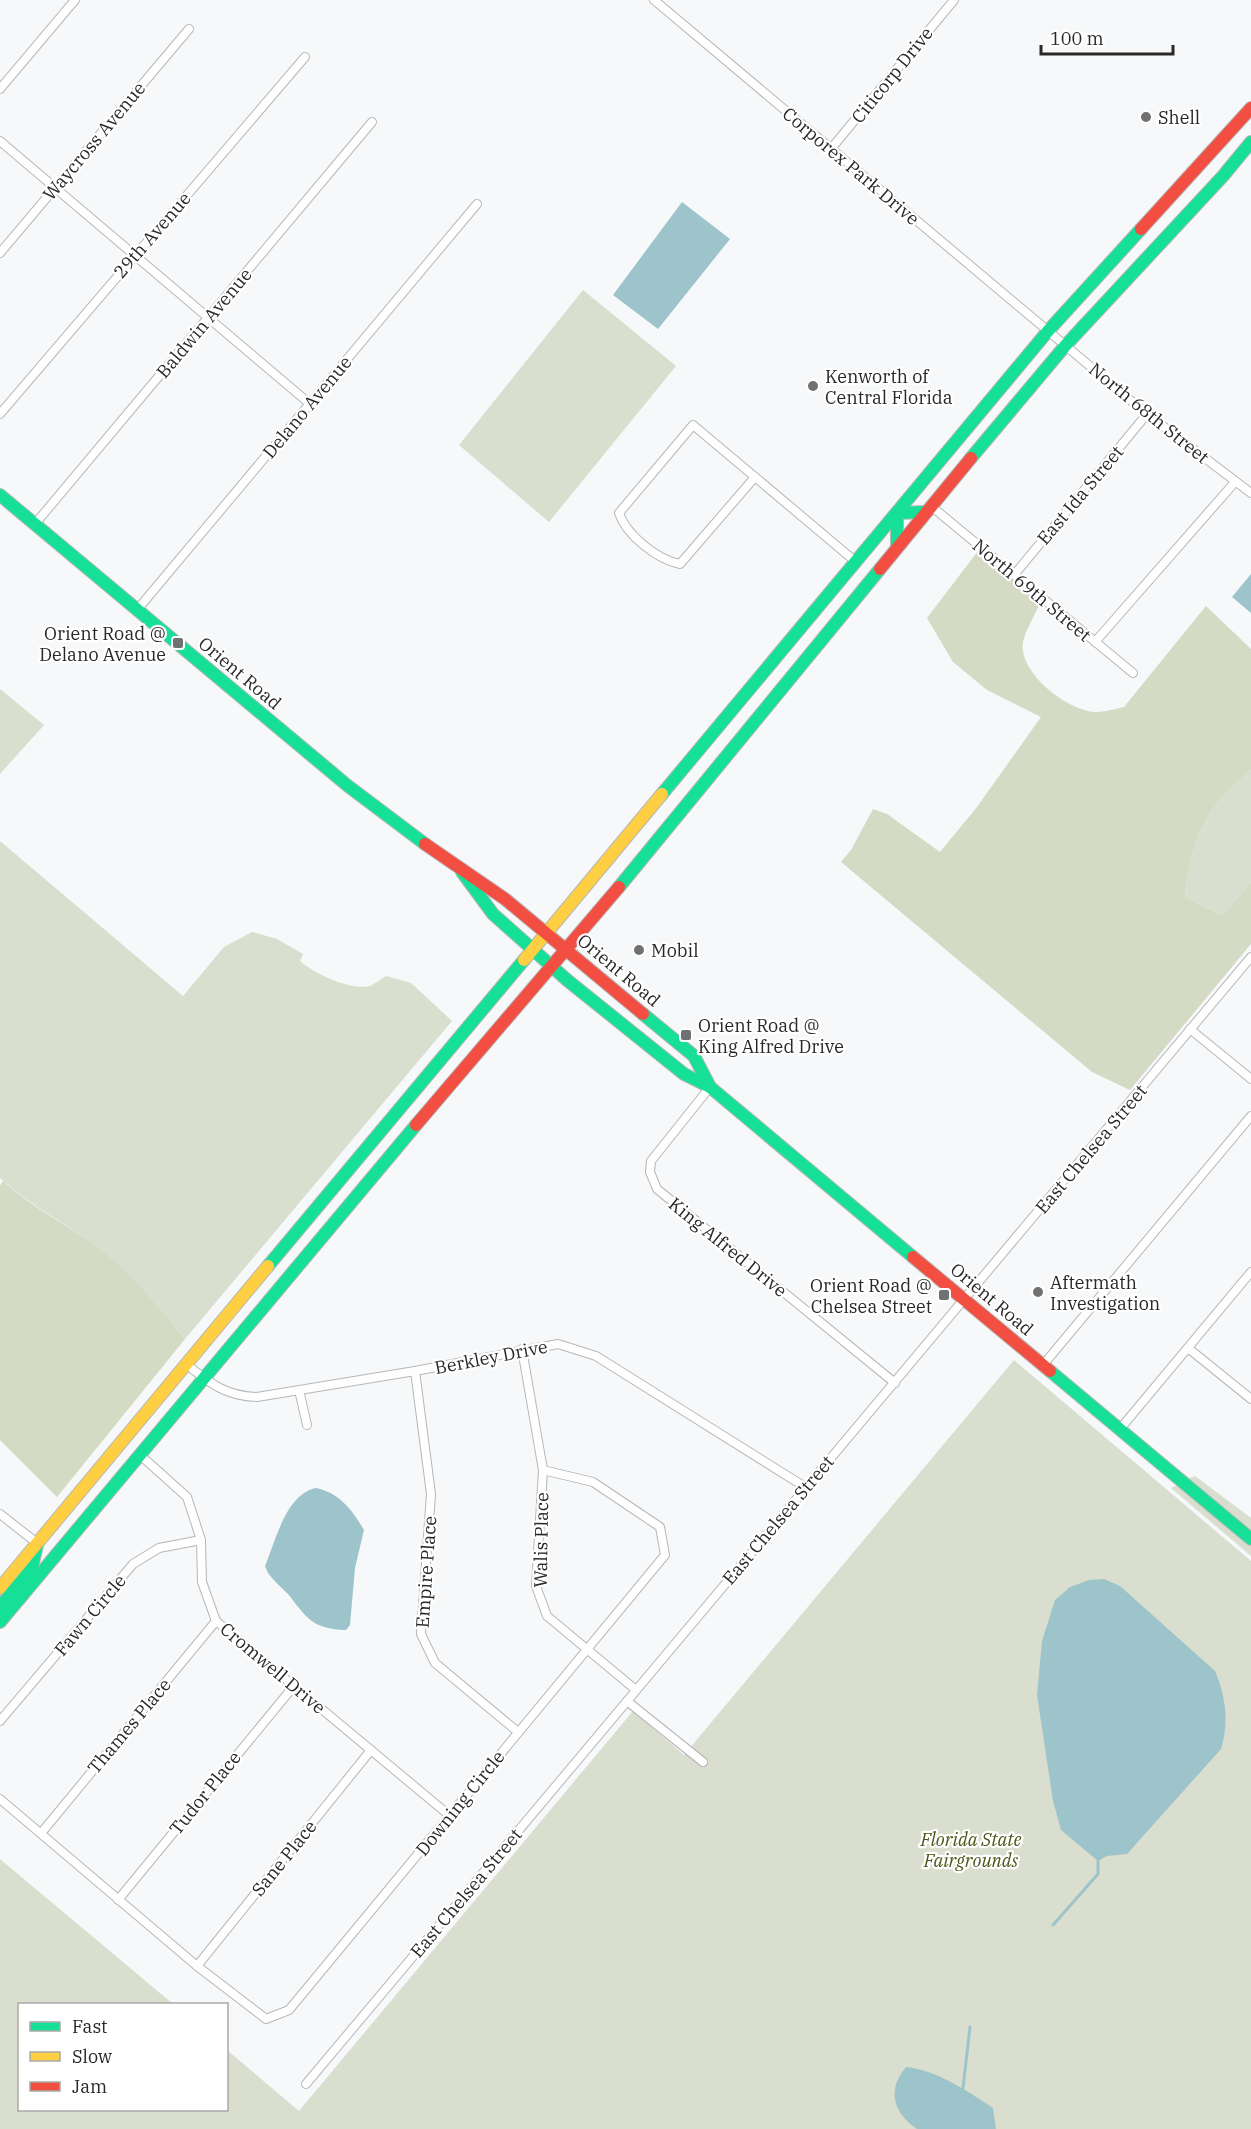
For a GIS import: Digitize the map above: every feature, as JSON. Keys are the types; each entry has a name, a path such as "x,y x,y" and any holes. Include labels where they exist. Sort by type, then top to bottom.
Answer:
{"main road":[{"path":"0,1588 1048,331 1251,108"},
{"path":"0,1622 203,1377 566,950 1065,346 1223,176 1251,141"},
{"name":"Orient Road","path":"0,495 348,786 462,872 505,899 694,1056 710,1087"},
{"path":"897,513 929,509"},
{"path":"897,513 897,547"},
{"name":"Orient Road","path":"462,872 493,914 551,966 684,1074 710,1087 1251,1539"},
{"path":"37,1543 53,1543 69,1538"},
{"path":"0,1607 32,1567 37,1543"}],"street":[{"path":"0,89 75,0"},
{"name":"Corporex Park Drive","path":"654,0 1048,331"},
{"name":"Citicorp Drive","path":"830,150 954,0"},
{"name":"Waycross Avenue","path":"0,253 189,29"},
{"name":"29th Avenue","path":"0,414 305,57"},
{"name":"Baldwin Avenue","path":"35,524 372,122"},
{"path":"0,141 310,404"},
{"name":"Delano Avenue","path":"137,610 477,204"},
{"name":"North 68th Street","path":"1048,331 1147,414 1251,493"},
{"name":"East Ida Street","path":"1014,575 1147,414"},
{"path":"755,477 680,564 665,561 623,526 619,513 693,425 755,477 856,562"},
{"path":"1095,642 1235,482"},
{"name":"North 69th Street","path":"929,509 1014,575 1133,674"},
{"name":"East Chelsea Street","path":"306,2084 1251,957"},
{"path":"1190,1029 1251,1080"},
{"name":"King Alfred Drive","path":"710,1087 651,1161 650,1172 657,1189 894,1383"},
{"path":"1043,1365 1251,1116"},
{"path":"1120,1429 1251,1272"},
{"name":"Berkley Drive","path":"186,1364 234,1396 257,1397 558,1344 596,1356 806,1487"},
{"path":"1188,1347 1251,1399"},
{"name":"Walis Place","path":"522,1349 543,1470 537,1586 547,1616 636,1690"},
{"name":"Empire Place","path":"415,1371 431,1494 421,1634 435,1663 518,1732"},
{"path":"299,1390 307,1425"},
{"name":"Cromwell Drive","path":"139,1454 187,1497 201,1540 202,1582 216,1621 450,1816"},
{"name":"Downing Circle","path":"118,1900 197,1966 266,2019 288,2010 665,1556 660,1527 593,1482 543,1470"},
{"path":"0,1514 37,1543"},
{"name":"Fawn Circle","path":"0,1721 133,1564 159,1548 201,1540"},
{"name":"Thames Place","path":"42,1832 216,1621"},
{"name":"Tudor Place","path":"118,1900 293,1687"},
{"path":"627,1701 703,1762"},
{"name":"Sane Place","path":"197,1966 370,1750"},
{"path":"0,1799 42,1832 118,1900"}],"green space":[{"path":"583,290 676,366 549,522 459,445"},
{"path":"978,551 1040,603 1023,642 1028,666 1037,678 1059,698 1085,710 1099,712 1124,707 1206,606 1251,649 1251,770 1224,796 1205,821 1191,859 1185,897 1222,915 1251,882 1251,944 1130,1090 1092,1072 841,862 851,850 873,809 887,814 940,852 977,807 1041,717 987,690 953,662 927,618"},
{"path":"0,689 44,725 0,774"},
{"path":"1251,770 1251,882 1222,915 1185,897 1188,872 1205,821 1227,792"},
{"path":"0,841 183,996 224,947 252,932 277,939 303,954 300,961 306,966 323,976 343,983 362,987 370,986 386,976 411,983 452,1021 185,1339 117,1264 0,1178"},
{"path":"3,1181 34,1205 89,1241 116,1263 185,1339 57,1497 0,1440 0,1186"},
{"name":"Florida State Fairgrounds","path":"1014,1360 1251,1561 1251,2129 0,2129 0,1859 172,2003 18,2003 18,2111 228,2111 228,2051 299,2111 633,1711 684,1755"},
{"path":"1195,1476 1251,1518 1251,1533 1188,1479"},
{"path":"1179,1484 1251,1545 1251,1556 1171,1488"}],"water":[{"path":"682,202 730,239 658,329 613,295"},
{"path":"1251,574 1251,613 1232,597"},
{"path":"316,1488 339,1498 364,1530 355,1568 350,1625 346,1630 325,1627 311,1621 270,1576 265,1566 278,1531 290,1508 306,1492"},
{"path":"1104,1579 1120,1586 1215,1671 1222,1690 1226,1719 1221,1749 1127,1854 1107,1856 1098,1861 1061,1830 1053,1801 1037,1695 1042,1641 1055,1600 1070,1587 1089,1580"},
{"path":"906,2067 940,2077 993,2108 996,2129 917,2129 903,2116 895,2101 896,2085"}],"waterway":[{"path":"1053,1925 1098,1874 1098,1861"},
{"path":"963,2088 970,2027"}],"traffic: fast":[{"path":"971,458 1065,346 1223,176 1251,142"},
{"path":"662,794 1048,331 1141,229"},
{"path":"0,495 348,786 425,844"},
{"path":"897,513 926,512"},
{"path":"897,513 897,547"},
{"path":"619,887 880,569"},
{"path":"462,872 493,914 567,980 684,1074 710,1087 913,1257"},
{"path":"268,1266 524,960"},
{"path":"643,1014 694,1056 710,1087"},
{"path":"0,1622 416,1125"},
{"path":"1050,1371 1251,1539"},
{"path":"0,1607 32,1567 37,1545"}],"traffic: slow":[{"path":"524,960 662,794"},
{"path":"0,1588 268,1266"}],"traffic: jam":[{"path":"1141,229 1251,108"},
{"path":"880,569 971,458"},
{"path":"425,844 505,899 643,1014"},
{"path":"416,1125 619,887"},
{"path":"913,1257 1050,1371"}],"place":[{"name":"Shell","path":"1146,117"},
{"name":"Kenworth of Central Florida","path":"813,386"},
{"name":"Orient Road @ Delano Avenue","path":"178,643"},
{"name":"Mobil","path":"639,950"},
{"name":"Orient Road @ King Alfred Drive","path":"686,1035"},
{"name":"Aftermath Investigation","path":"1038,1292"},
{"name":"Orient Road @ Chelsea Street","path":"944,1295"}]}
